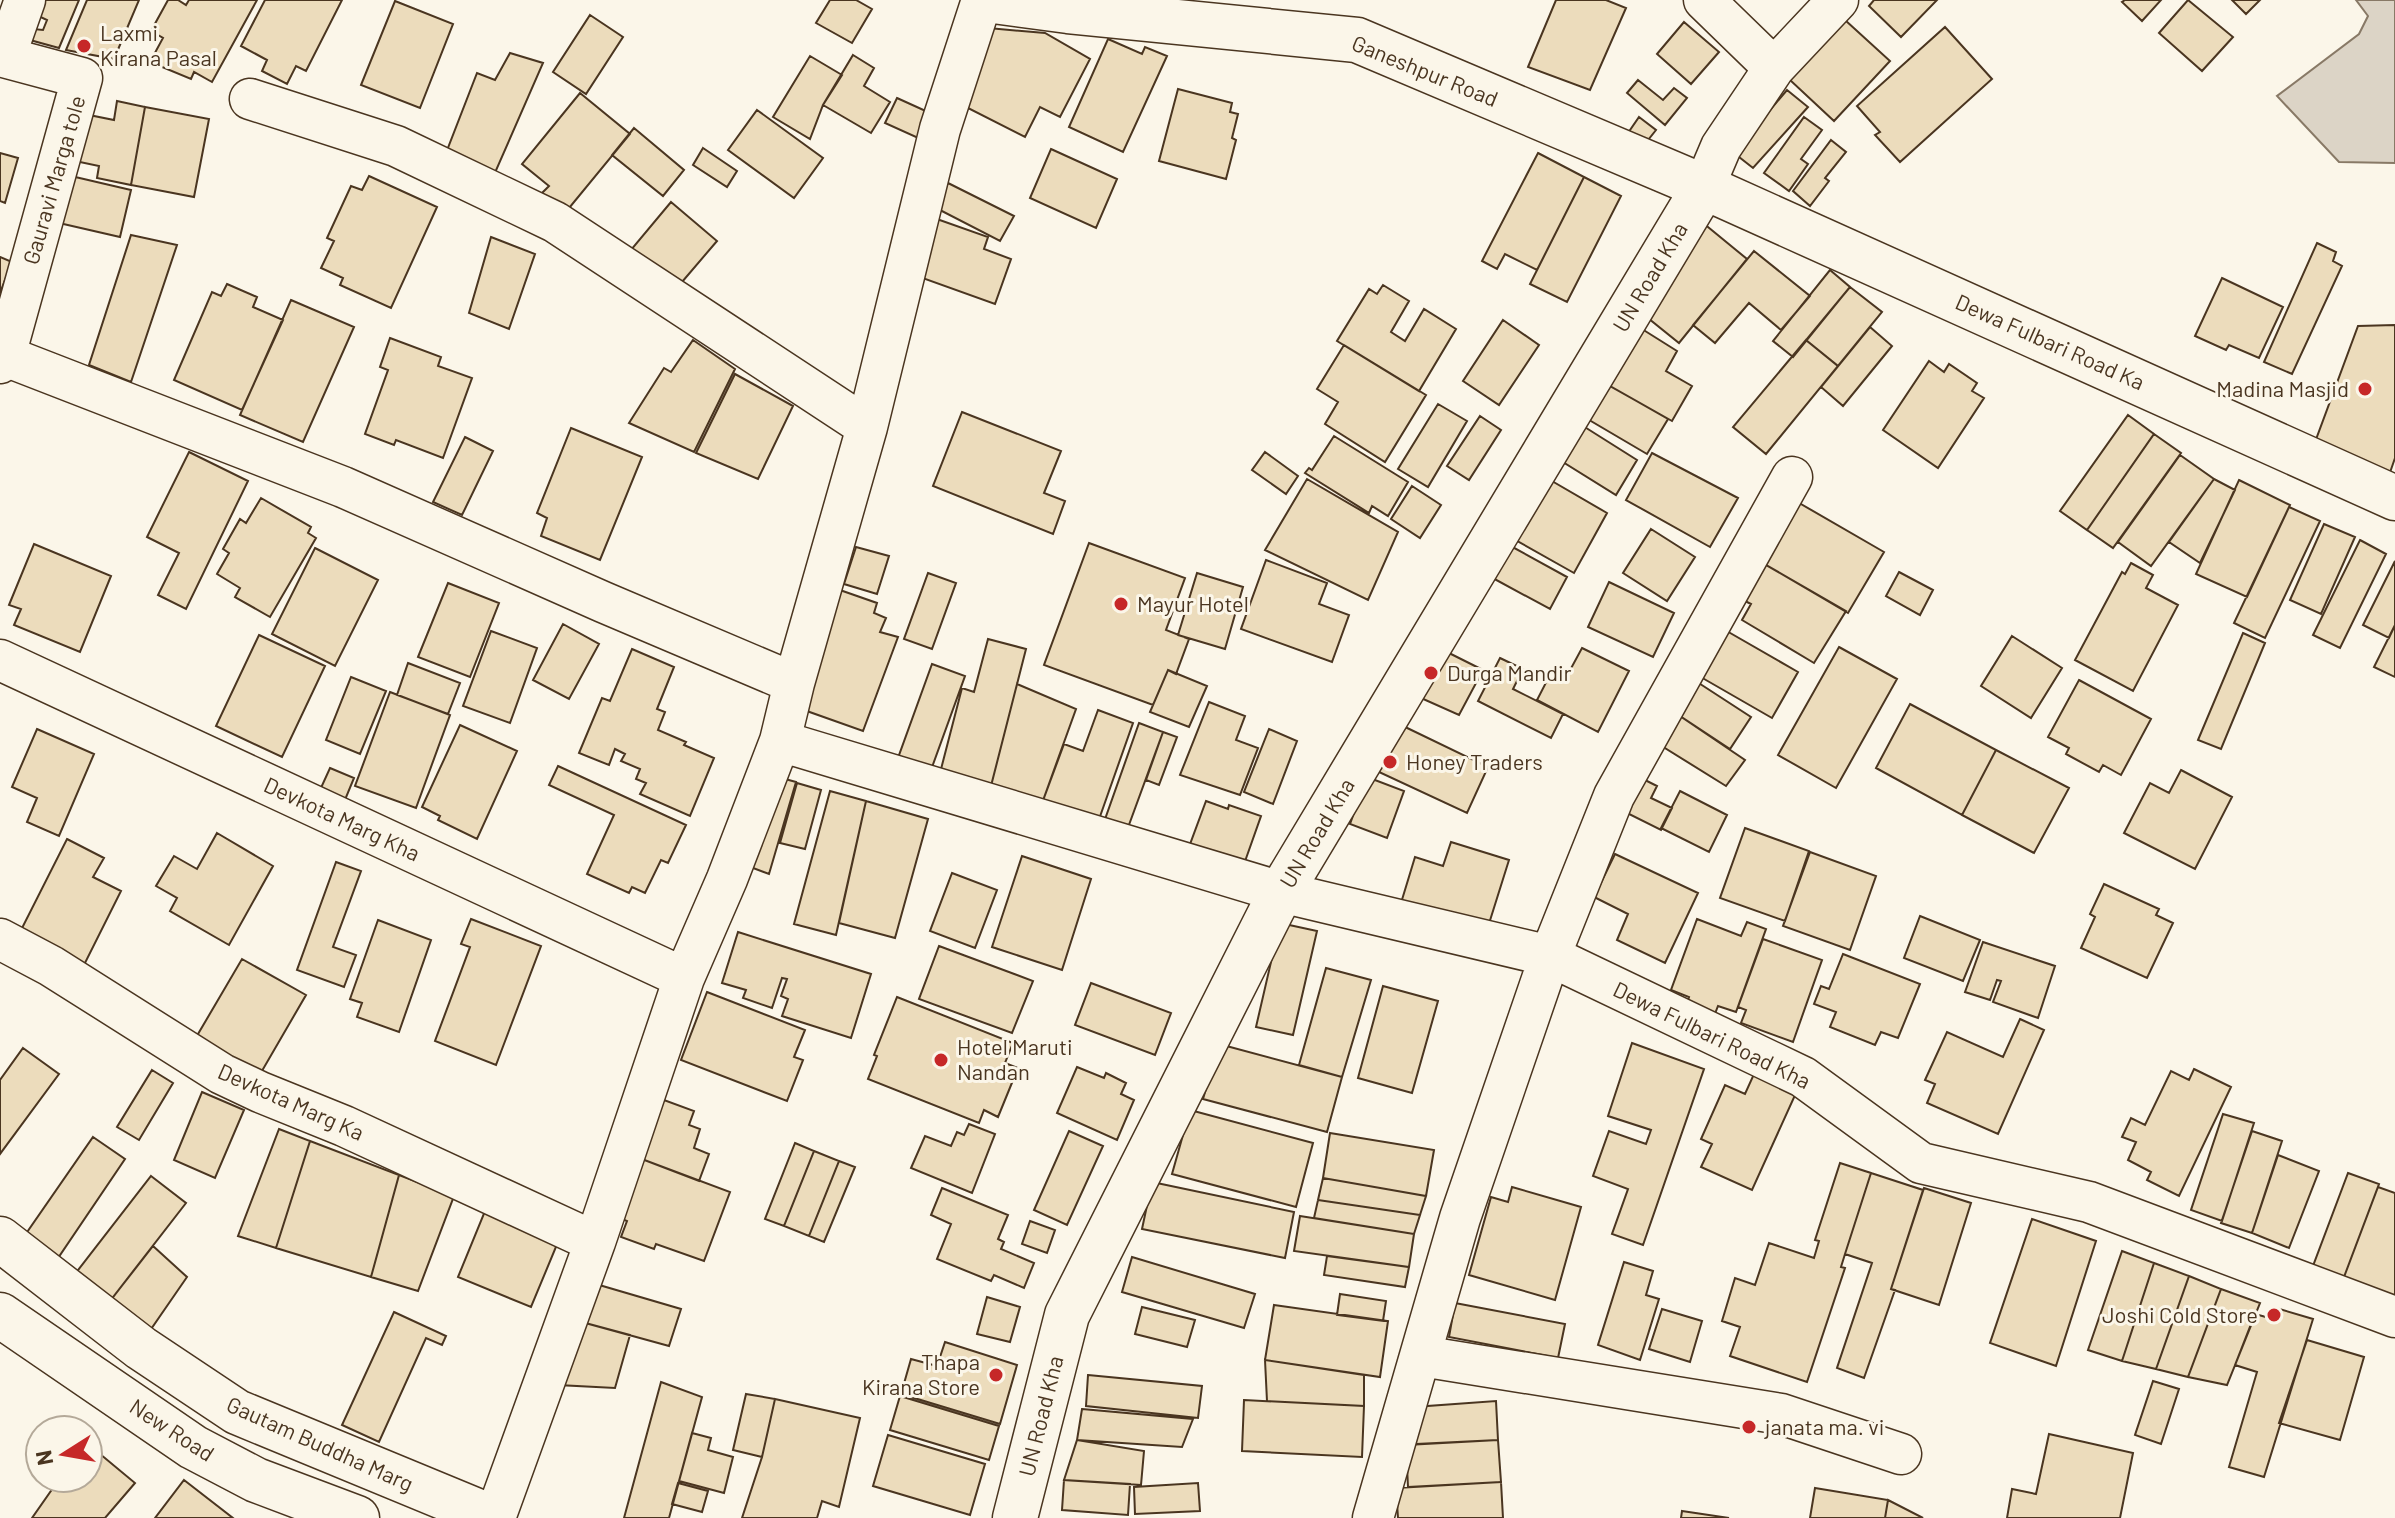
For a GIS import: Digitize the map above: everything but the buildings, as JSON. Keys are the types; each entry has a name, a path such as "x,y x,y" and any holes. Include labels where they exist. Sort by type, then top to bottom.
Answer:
{"street":[{"path":"2,56 25,0"},
{"path":"494,1518 595,1242 684,978 727,879 780,741 867,427 940,129 984,0"},
{"name":"Ganeshpur Road","path":"984,0 1357,40 1704,187"},
{"path":"1704,0 1774,68"},
{"path":"1704,187 1721,147 1774,68 1838,0"},
{"name":"Gauravi Marga tole","path":"2,56 82,78 2,358"},
{"path":"250,99 396,146 555,222 867,427"},
{"name":"Dewa Fulbari Road Ka","path":"1704,187 2395,498"},
{"name":"UN Road Kha","path":"1015,1518 1067,1315 1281,892 1704,187"},
{"path":"2,358 343,487 794,683"},
{"path":"1373,1518 1460,1218 1550,956 1614,796 1792,477"},
{"name":"Devkota Marg Kha","path":"0,660 684,978"},
{"name":"Dewa Fulbari Road Kha","path":"780,741 1281,892 1550,956 1803,1077 1921,1163 2089,1202 2395,1317"},
{"name":"Devkota Marg Ka","path":"0,939 51,966 222,1074 344,1126 595,1242"},
{"name":"Gautam Buddha Marg","path":"0,1239 141,1348 237,1412 494,1518"},
{"name":"New Road","path":"0,1315 193,1447 256,1480 357,1518"},
{"path":"1421,1356 1781,1414 1901,1454"}],"shaded area":[{"path":"2356,0 2395,0 2395,163 2339,162 2277,96 2359,34 2368,16"}],"place":[{"name":"Laxmi Kirana Pasal","path":"84,46"},
{"name":"Madina Masjid","path":"2365,389"},
{"name":"Mayur Hotel","path":"1121,604"},
{"name":"Durga Mandir","path":"1431,673"},
{"name":"Honey Traders","path":"1390,762"},
{"name":"Hotel Maruti Nandan","path":"941,1060"},
{"name":"Joshi Cold Store","path":"2274,1315"},
{"name":"Thapa Kirana Store","path":"996,1375"},
{"name":"janata ma. vi","path":"1749,1427"}]}
